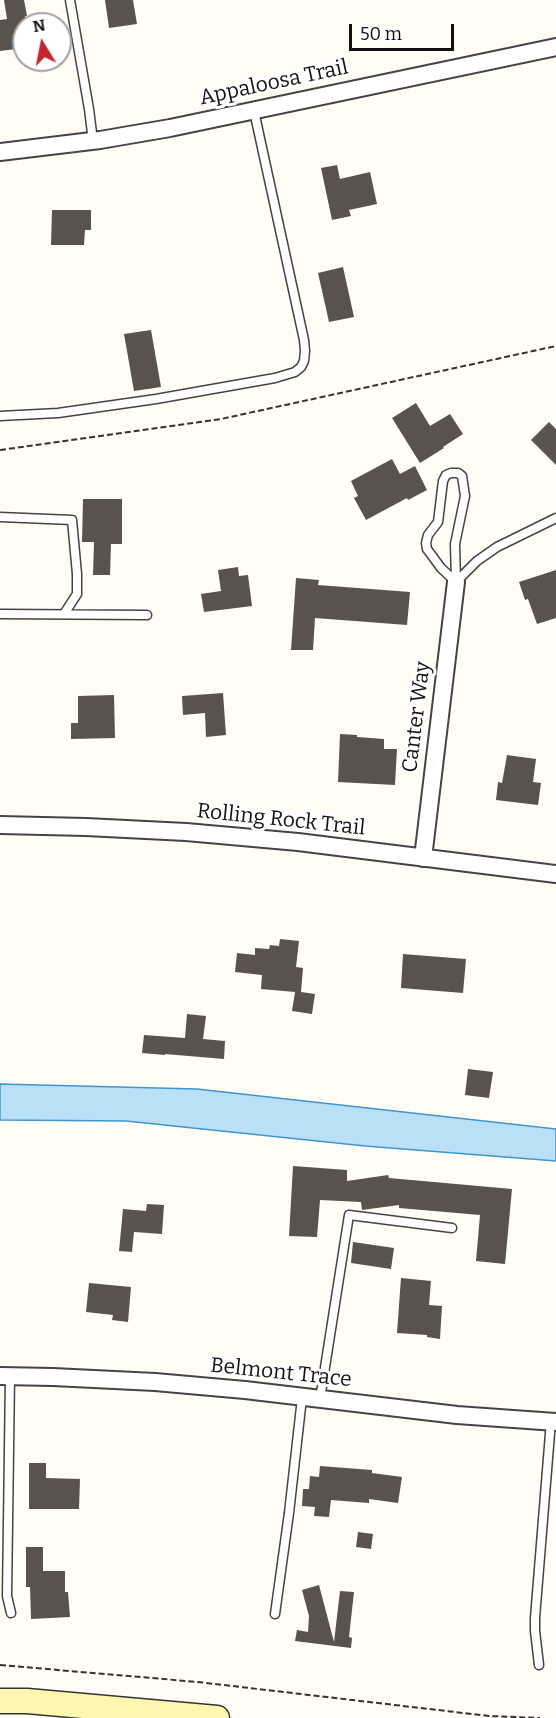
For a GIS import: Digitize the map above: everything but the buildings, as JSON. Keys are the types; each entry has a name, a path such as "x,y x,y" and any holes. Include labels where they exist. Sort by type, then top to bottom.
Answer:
{"street":[{"name":"Appaloosa Trail","path":"0,152 93,141 170,128 556,47"},
{"name":"Canter Way","path":"423,858 456,582"},
{"name":"Rolling Rock Trail","path":"0,825 186,832 298,842 556,874"},
{"name":"Belmont Trace","path":"5,1376 154,1382 457,1415 554,1422"},
{"path":"0,1701 27,1701 217,1718"}],"lane":[{"path":"70,0 93,141"},
{"path":"0,416 58,413 156,399 275,378 295,372 301,367 304,361 304,340 254,111"},
{"path":"450,472 462,476 465,496 455,544 456,582 441,568 427,549 426,543 428,535 438,522 443,481 450,472"},
{"path":"0,517 72,520 77,594 64,615"},
{"path":"456,582 477,561 496,547 556,518"},
{"path":"0,614 147,615"},
{"path":"320,1400 349,1215 452,1228"},
{"path":"5,1376 8,1596 11,1613"},
{"path":"274,1614 289,1513 302,1398"},
{"path":"539,1665 535,1618 554,1422"}],"path":[{"path":"0,450 221,419 556,346"},
{"path":"0,1665 198,1682 489,1716 540,1718"}],"water":[{"path":"0,1084 197,1089 556,1129 556,1161 365,1146 126,1121 0,1120"}]}
